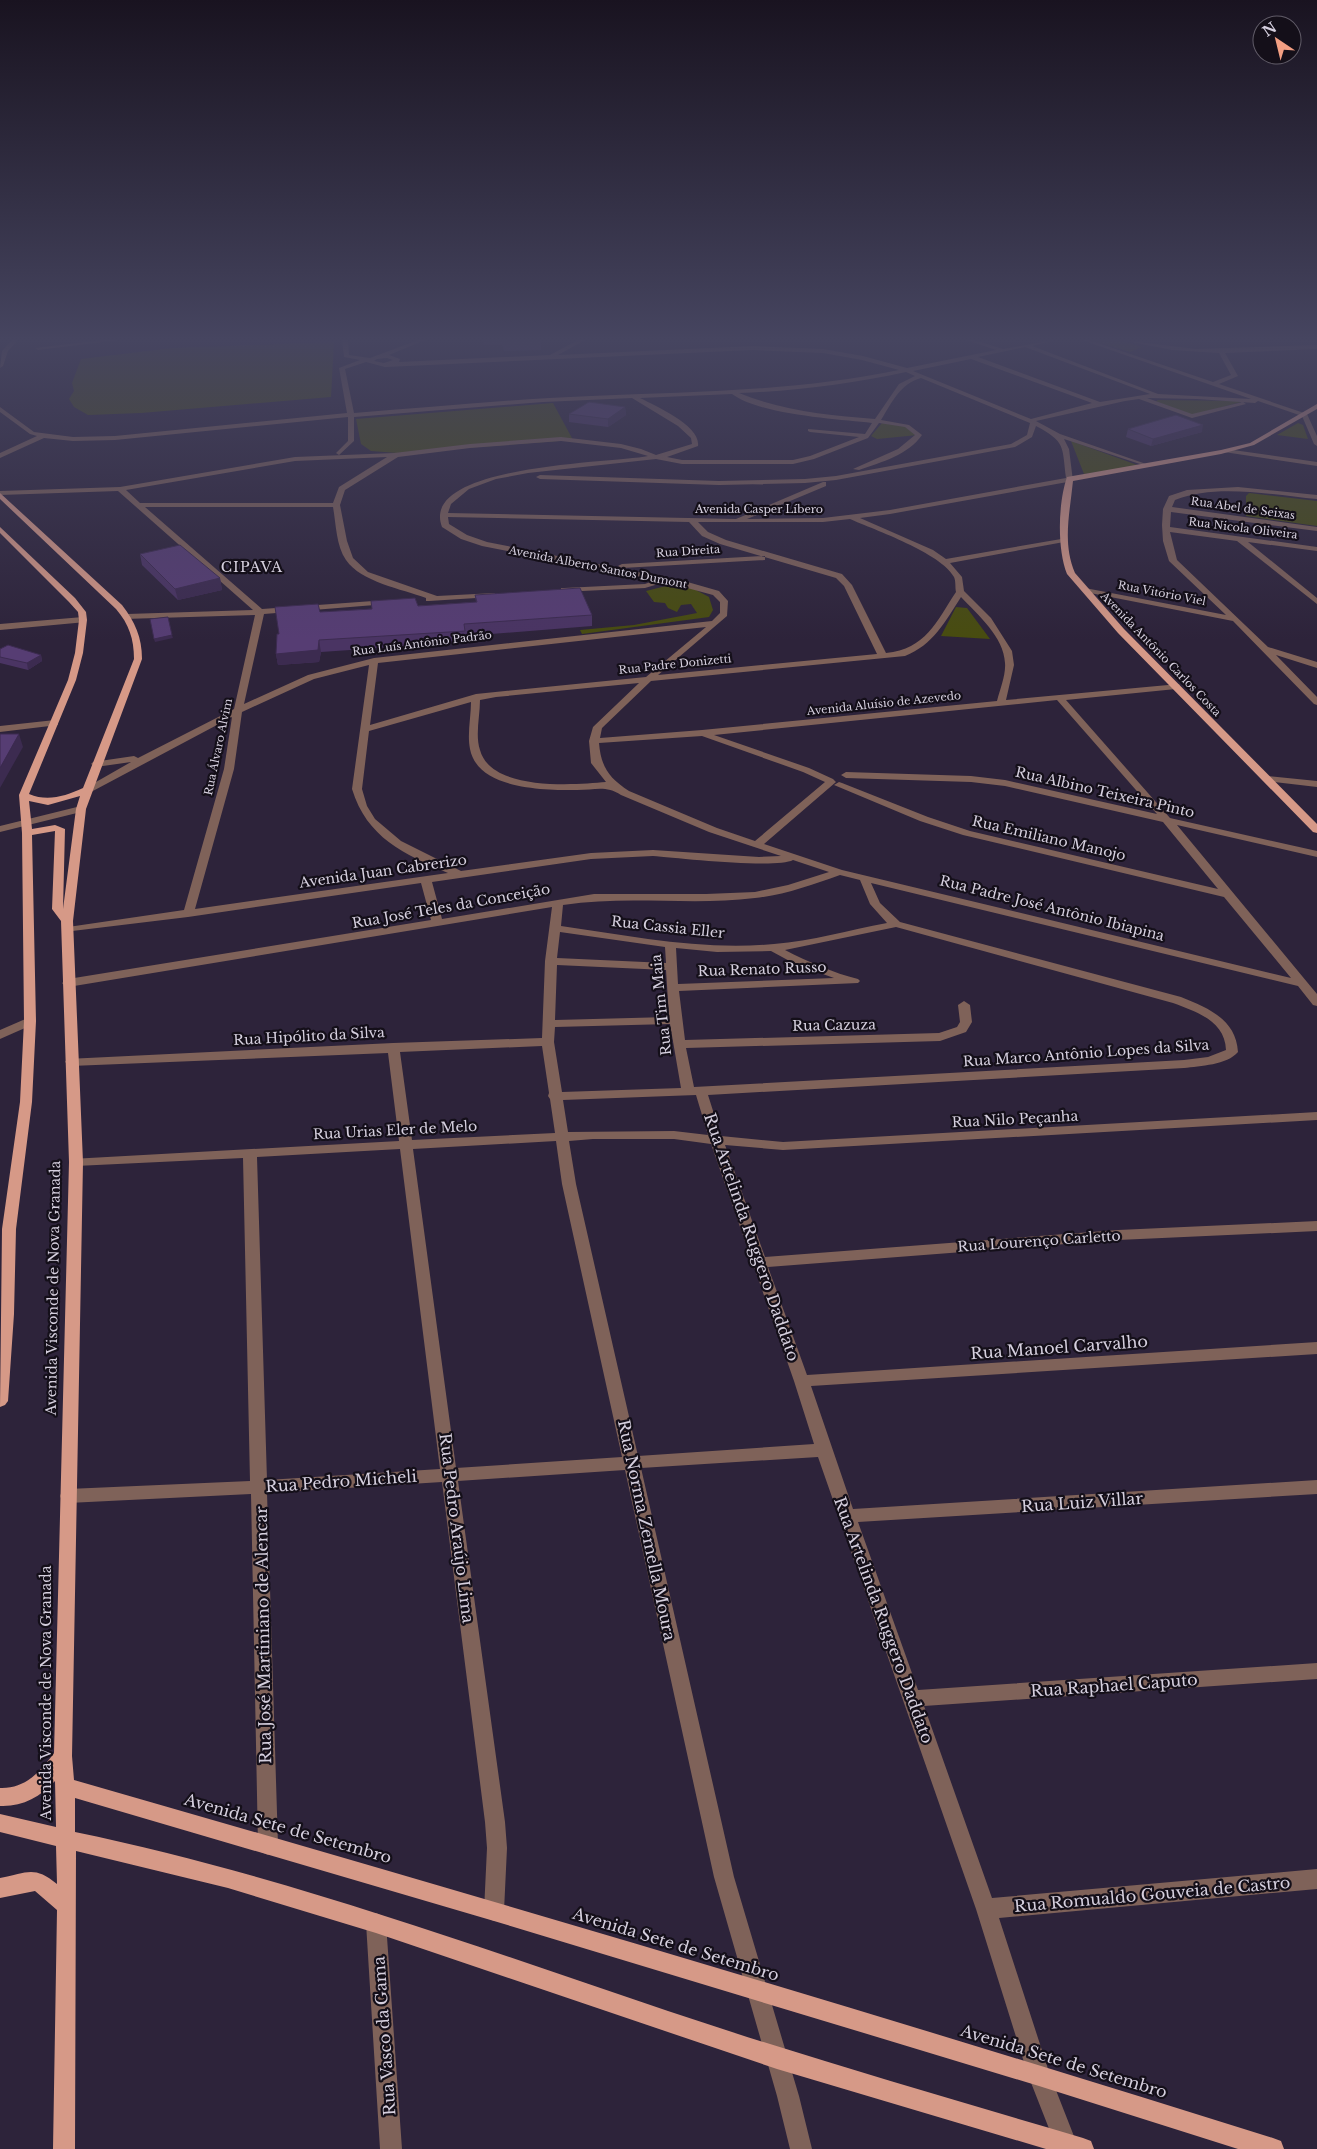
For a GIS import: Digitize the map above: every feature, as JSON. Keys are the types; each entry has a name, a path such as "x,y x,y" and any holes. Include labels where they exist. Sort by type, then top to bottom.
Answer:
{"main road":[{"path":"1070,478 1147,466 1226,450 1261,440"},
{"name":"Avenida Antônio Carlos Costa","path":"1070,478 1063,551 1065,564 1071,574 1121,631 1317,830"},
{"name":"Avenida Visconde de Nova Granada","path":"0,494 127,617 138,644 138,659 96,764 81,809 68,926 68,983 76,1162 63,1756 66,1906 64,2149"},
{"path":"0,529 72,600 82,612 83,620 80,653 72,680 24,795 30,1021 26,1102 10,1229 4,1299 0,1401"},
{"path":"24,795 33,800 46,802 60,800 87,790"},
{"path":"26,828 60,829 57,909 68,926"},
{"path":"0,1797 7,1798 35,1788 45,1780 63,1756"},
{"name":"Avenida Sete de Setembro","path":"65,1786 494,1911 1039,2075 1273,2149"},
{"path":"0,1823 228,1878 376,1923 777,2058 1072,2147"},
{"path":"0,1888 38,1881 66,1906"}],"street":[{"path":"0,447 15,440"},
{"path":"0,456 34,440"},
{"path":"351,440 365,452"},
{"path":"339,453 351,440"},
{"path":"314,457 386,456 470,446 544,440"},
{"path":"572,440 621,446 675,461 708,463 793,462 812,458 856,440"},
{"path":"444,515 448,502 459,492 480,483 505,476 655,457 689,449 696,445 696,440"},
{"path":"736,521 902,450 915,440"},
{"path":"505,476 747,483 836,478 1000,449 1013,446 1023,440"},
{"name":"Avenida Antônio Carlos Costa","path":"1061,440 1066,449 1070,478"},
{"path":"1073,440 1147,466"},
{"path":"1226,450 1317,464"},
{"path":"0,494 120,489 274,462 339,453 365,452 386,456"},
{"path":"396,455 348,484 338,496 336,505 344,541 353,564 373,578 438,599"},
{"name":"Avenida Casper Líbero","path":"444,515 736,521 852,517 1070,478"},
{"path":"120,489 260,612"},
{"path":"1317,497 1238,489 1206,489 1179,494 1172,498 1167,509 1166,529 1173,561 1266,649 1317,702"},
{"path":"136,504 336,505"},
{"name":"Rua Abel de Seixas","path":"1167,509 1317,529"},
{"name":"Avenida Alberto Santos Dumont","path":"444,515 445,525 472,540 694,585 716,593 726,606 724,614 715,623 648,678 607,716 598,727 594,742"},
{"path":"852,517 907,540 930,552 944,562 958,577 960,592 988,620 1008,651 1010,665 1001,702"},
{"path":"691,520 705,534 714,539 839,576 848,585 864,622 883,656"},
{"name":"Rua Nicola Oliveira","path":"1166,529 1317,549"},
{"path":"1238,538 1317,602"},
{"path":"944,562 1064,540"},
{"name":"Rua Direita","path":"602,567 774,557"},
{"path":"616,587 649,576"},
{"path":"552,591 650,586 664,579"},
{"name":"Rua Vitório Viel","path":"1085,590 1235,619"},
{"name":"Rua Padre Donizetti","path":"366,729 476,697 909,652 925,644 960,592"},
{"path":"408,601 500,594"},
{"path":"127,617 260,612 398,602"},
{"name":"Rua Álvaro Alvim","path":"188,914 229,769 238,710 260,612"},
{"path":"0,627 83,620"},
{"name":"Rua Luís Antônio Padrão","path":"87,790 238,710 317,673 374,660 715,623"},
{"path":"1266,649 1317,665"},
{"path":"374,660 357,790 359,802 373,824 397,843 461,875"},
{"name":"Avenida Aluísio de Azevedo","path":"594,742 1176,686"},
{"path":"476,697 475,752 485,768 503,778 537,786 564,788 612,785"},
{"path":"1060,698 1167,820 1317,1002"},
{"path":"0,729 55,723"},
{"name":"Rua Emiliano Manojo","path":"702,733 840,781 869,798 924,819 977,836 1227,894"},
{"path":"594,742 596,763 612,785 744,849 773,851 793,858"},
{"name":"Rua Luís Antônio Padrão","path":"96,764 124,762 151,755"},
{"name":"Rua Albino Teixeira Pinto","path":"744,849 840,781 885,775 970,779 1005,783 1317,854"},
{"path":"1268,780 1317,784"},
{"path":"0,829 26,828 81,809"},
{"name":"Avenida Juan Cabrerizo","path":"68,926 188,914 608,855 653,853 704,856 744,849 759,860 793,858"},
{"path":"759,860 773,851"},
{"name":"Rua Padre José Antônio Ibiapina","path":"793,858 839,872 1304,984"},
{"name":"Rua José Teles da Conceição","path":"68,983 438,924 558,902 619,895 744,896 783,890 839,872"},
{"name":"Rua Marco Antônio Lopes da Silva","path":"694,1091 1204,1062 1220,1059 1232,1052 1231,1038 1225,1026 1210,1014 1178,1000 896,924 876,907 870,897 864,877"},
{"path":"426,881 438,924"},
{"name":"Rua Norma Zemella Moura","path":"558,902 551,961 548,1042 554,1096 569,1184 633,1463 724,1877 777,2058 801,2149"},
{"name":"Rua Cassia Eller","path":"555,928 670,944 729,949 773,948 896,924"},
{"name":"Rua Tim Maia","path":"670,944 670,967 675,1020 694,1091"},
{"name":"Rua Renato Russo","path":"672,988 854,981 814,968 773,948"},
{"path":"551,961 670,967"},
{"name":"Rua Cazuza","path":"680,1044 940,1037 962,1029 966,1022 964,1005"},
{"path":"548,1024 675,1020"},
{"path":"0,1035 30,1021"},
{"name":"Rua Hipólito da Silva","path":"72,1062 548,1042"},
{"name":"Rua Pedro Araújo Lima","path":"393,1048 495,1822 494,1911"},
{"path":"554,1096 694,1091"},
{"name":"Rua Artelinda Ruggero Daddato","path":"694,1091 716,1140 761,1262 824,1450 986,1909 1039,2075 1072,2147"},
{"name":"Rua Nilo Peçanha","path":"716,1140 783,1146 1317,1116"},
{"name":"Rua Urias Eler de Melo","path":"76,1162 250,1155 561,1138 665,1135 716,1140"},
{"name":"Rua José Martiniano de Alencar","path":"250,1155 268,1845"},
{"name":"Rua Lourenço Carletto","path":"761,1262 1118,1235 1317,1226"},
{"name":"Rua Manoel Carvalho","path":"802,1381 1317,1348"},
{"name":"Rua Pedro Micheli","path":"68,1496 259,1487 824,1450"},
{"name":"Rua Luiz Villar","path":"847,1516 1317,1487"},
{"name":"Rua Raphael Caputo","path":"912,1699 1317,1671"},
{"name":"Rua Romualdo Gouveia de Castro","path":"986,1909 1317,1879"},
{"name":"Rua Vasco da Gama","path":"376,1923 391,2149"}],"green space":[{"path":"360,440 569,440 397,453 371,451 361,444"},
{"path":"1071,441 1140,466 1084,474"},
{"path":"1249,493 1317,501 1317,526 1246,516 1246,496"},
{"path":"674,584 694,589 709,597 713,610 709,617 582,634 580,630 634,625 697,613 691,604 681,605 677,612 668,608 665,603 654,602 646,591"},
{"path":"956,607 967,608 990,639 941,636"}],"building":[{"path":"180,545 220,578 175,589 140,554"},
{"path":"580,588 592,615 464,624 465,631 319,640 318,650 276,654 277,634 279,634 275,607 318,604 320,612 372,609 371,601 415,598 418,606 477,602 475,595"},
{"path":"168,617 172,635 154,639 150,619"},
{"path":"8,645 41,655 27,663 0,657 0,649"},
{"path":"0,734 19,734 0,768"}],"district":[{"name":"CIPAVA","path":"252,567"}]}
